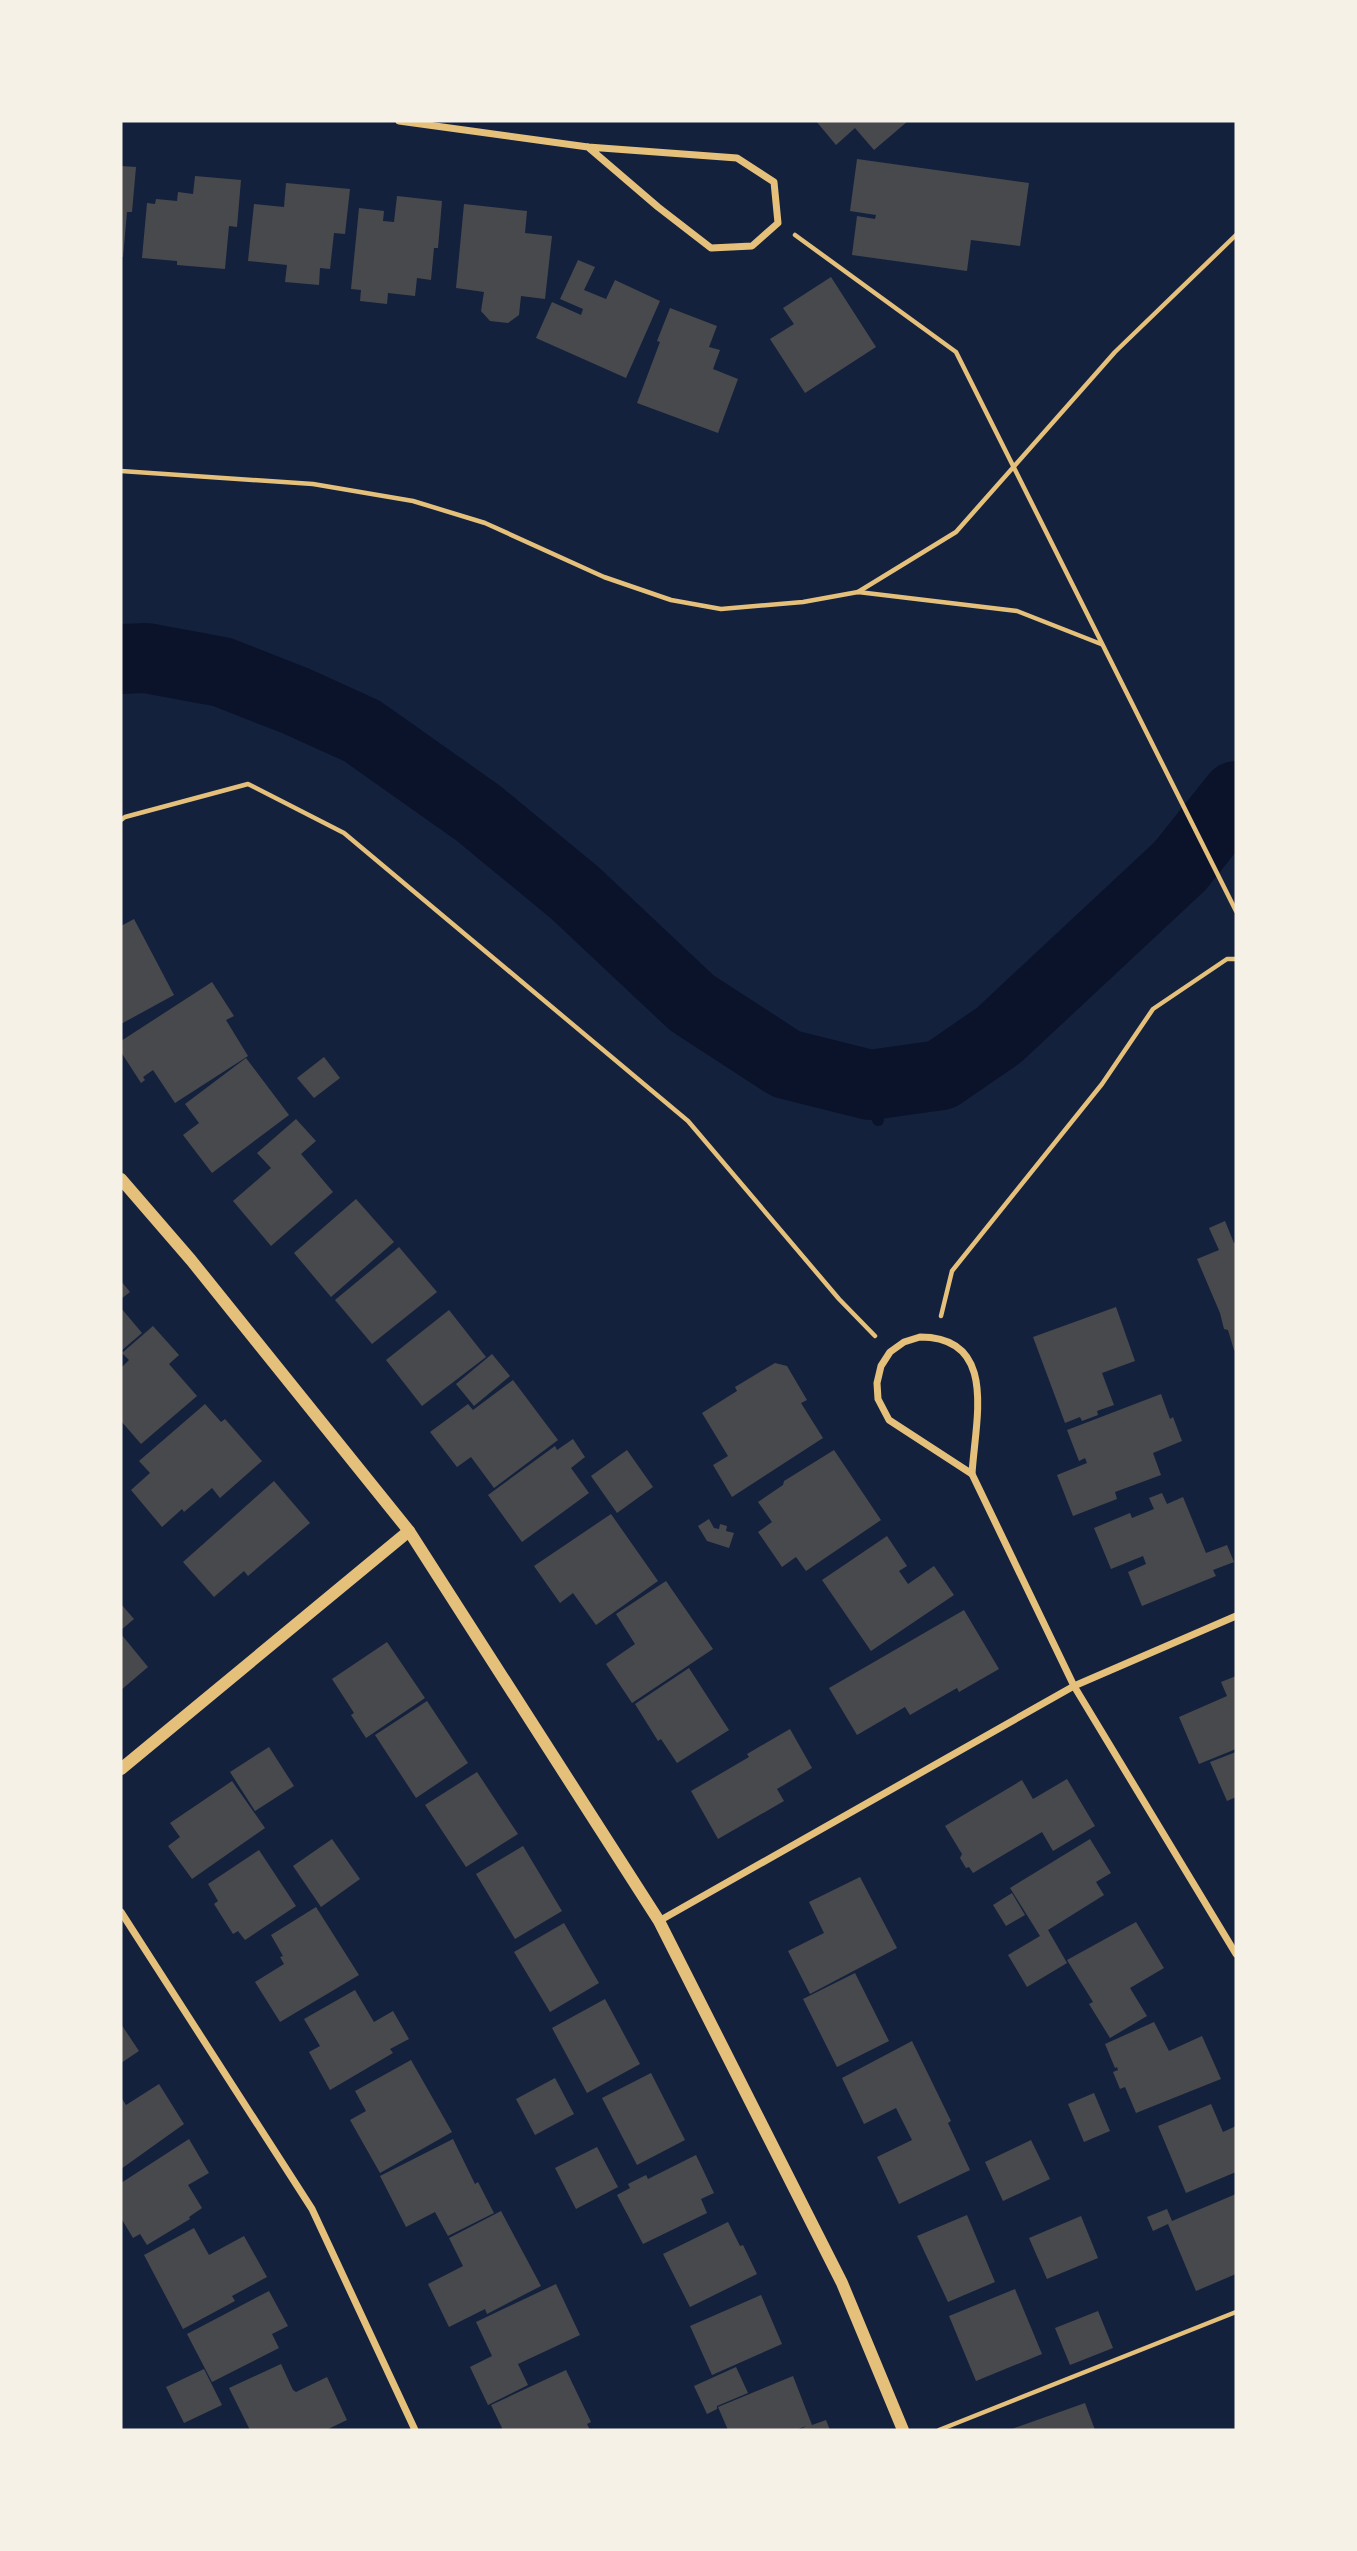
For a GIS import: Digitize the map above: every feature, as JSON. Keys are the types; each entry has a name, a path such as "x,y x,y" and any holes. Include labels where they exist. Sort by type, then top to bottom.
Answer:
{"street":[{"path":"399,121 588,147 737,158 774,182 778,223 752,246 711,248 588,147"},
{"path":"121,1179 191,1260 409,1531 659,1921 842,2283 902,2430"},
{"path":"972,1474 889,1420 878,1399 877,1383 881,1366 890,1352 904,1342 920,1337 936,1337 952,1343 965,1353 974,1367 978,1383 972,1474 1074,1686 1236,1954"},
{"path":"121,1769 409,1531"},
{"path":"659,1921 1074,1686 1236,1616"},
{"path":"121,1912 312,2209 415,2430"}],"path":[{"path":"778,223 956,352 1236,911"},
{"path":"858,592 956,532 1115,352 1236,235"},
{"path":"121,471 313,484 413,501 485,523 604,577 671,600 720,609 803,602 858,592 1017,611 1101,644"},
{"path":"121,820 248,784 344,833 688,1121 839,1299 890,1352"},
{"path":"936,1337 951,1271 1102,1084 1153,1009 1227,959 1236,959"},
{"path":"939,2430 1236,2312"}],"building":[{"path":"816,121 908,121 874,150 855,128 836,145"},
{"path":"857,159 1029,183 1020,246 971,240 967,271 852,255 857,216 875,219 876,215 850,211"},
{"path":"121,166 136,167 132,212 127,212 123,257 121,257"},
{"path":"195,176 241,180 237,227 229,226 225,269 177,265 177,261 142,258 147,203 155,204 156,199 177,201 178,192 193,194"},
{"path":"286,183 350,189 345,234 334,233 330,269 320,268 319,285 285,282 287,265 248,261 254,204 284,207"},
{"path":"397,196 442,201 438,248 434,248 431,280 417,278 415,296 388,293 387,304 360,301 361,290 351,289 359,208 384,211 383,221 394,222"},
{"path":"464,204 527,211 525,233 552,236 545,299 521,296 519,315 508,323 490,321 481,311 484,292 456,288"},
{"path":"578,260 595,267 584,290 606,299 615,280 660,301 626,378 536,338 552,302 581,315 583,309 560,299"},
{"path":"831,277 876,347 805,393 770,339 794,324 783,308"},
{"path":"670,308 717,326 709,347 720,350 713,369 738,379 718,433 637,403"},
{"path":"134,919 174,995 121,1024 121,926"},
{"path":"212,982 234,1016 226,1020 248,1056 175,1103 153,1070 143,1077 145,1080 141,1083 121,1052 121,1041"},
{"path":"324,1057 340,1078 314,1098 297,1078"},
{"path":"246,1058 289,1115 212,1173 183,1135 199,1123 185,1104"},
{"path":"296,1119 316,1141 301,1154 333,1192 271,1246 233,1201 271,1168 257,1153"},
{"path":"356,1199 394,1242 331,1297 294,1253"},
{"path":"1225,1221 1236,1243 1236,1352 1228,1330 1224,1329 1197,1259 1219,1250 1209,1228"},
{"path":"399,1247 437,1292 372,1344 335,1300"},
{"path":"121,1281 130,1292 121,1299"},
{"path":"1116,1307 1135,1361 1102,1373 1114,1405 1097,1411 1098,1415 1082,1421 1080,1417 1065,1423 1033,1337"},
{"path":"121,1308 142,1333 121,1351"},
{"path":"449,1310 486,1357 422,1406 386,1360"},
{"path":"153,1326 179,1355 169,1364 197,1396 141,1444 121,1421 121,1368 129,1360 122,1353"},
{"path":"492,1354 510,1376 474,1406 456,1384"},
{"path":"775,1363 787,1366 807,1400 801,1403 823,1438 732,1497 713,1465 728,1456 702,1413 737,1391 735,1387"},
{"path":"513,1380 558,1440 494,1488 471,1457 457,1467 430,1432 468,1404 473,1410"},
{"path":"1161,1394 1182,1441 1153,1453 1161,1475 1115,1492 1117,1499 1073,1516 1057,1475 1087,1463 1085,1458 1079,1461 1067,1430"},
{"path":"205,1404 221,1422 225,1419 262,1461 220,1498 212,1488 162,1527 131,1490 150,1473 139,1461"},
{"path":"573,1439 585,1457 571,1468 589,1493 522,1542 488,1495 555,1446 557,1450"},
{"path":"627,1450 653,1487 617,1513 591,1476"},
{"path":"834,1450 881,1520 806,1571 796,1557 782,1567 758,1532 772,1522 758,1502 783,1485 784,1481"},
{"path":"274,1481 310,1523 248,1576 244,1571 214,1597 183,1562"},
{"path":"1162,1493 1167,1504 1183,1497 1206,1553 1227,1545 1234,1562 1213,1570 1216,1576 1142,1606 1128,1572 1146,1564 1143,1556 1111,1569 1094,1528 1130,1513 1132,1518 1154,1509 1149,1498"},
{"path":"611,1514 658,1581 596,1625 573,1593 560,1603 534,1566"},
{"path":"709,1519 714,1528 719,1529 720,1524 727,1526 726,1531 734,1533 729,1548 707,1541 698,1526"},
{"path":"887,1536 907,1566 899,1571 908,1584 934,1566 954,1595 871,1651 822,1580"},
{"path":"666,1581 713,1649 632,1703 606,1664 635,1644 616,1614"},
{"path":"121,1604 134,1619 121,1630"},
{"path":"964,1610 999,1669 959,1692 957,1688 910,1715 905,1707 857,1735 829,1688"},
{"path":"121,1634 148,1667 121,1690"},
{"path":"387,1642 425,1698 366,1738 332,1679"},
{"path":"689,1668 729,1730 677,1763 661,1739 658,1741 635,1704"},
{"path":"1236,1676 1236,1749 1199,1764 1179,1717 1227,1696 1221,1682"},
{"path":"427,1701 468,1763 416,1798 375,1735"},
{"path":"790,1729 812,1768 777,1789 784,1801 718,1839 691,1791"},
{"path":"269,1747 294,1786 255,1811 230,1772"},
{"path":"1236,1752 1236,1797 1227,1801 1210,1762"},
{"path":"477,1772 518,1834 466,1867 425,1805"},
{"path":"1067,1779 1095,1826 1053,1851 1042,1832 973,1873 969,1867 966,1868 960,1858 962,1854 945,1826 1022,1780 1033,1799"},
{"path":"232,1781 265,1828 192,1879 168,1846 180,1837 170,1823"},
{"path":"332,1839 360,1879 321,1907 293,1866"},
{"path":"1090,1839 1111,1873 1096,1882 1104,1895 1048,1930 1067,1963 1027,1987 1008,1955 1040,1936 1010,1888"},
{"path":"523,1846 562,1911 515,1939 476,1874"},
{"path":"259,1850 296,1906 245,1940 238,1931 233,1934 214,1904 218,1901 208,1884"},
{"path":"860,1877 897,1948 810,1994 788,1951 824,1933 809,1902"},
{"path":"1012,1893 1025,1915 1006,1926 993,1905"},
{"path":"316,1907 359,1975 280,2022 255,1982 284,1964 280,1957 283,1956 271,1935"},
{"path":"1136,1922 1164,1968 1130,1988 1147,2016 1110,2038 1089,2004 1093,2002 1067,1960"},
{"path":"564,1923 599,1983 550,2012 514,1952"},
{"path":"855,1973 889,2041 837,2067 803,1999"},
{"path":"355,1990 374,2022 393,2011 409,2039 390,2049 393,2053 330,2090 309,2052 320,2046 304,2019"},
{"path":"605,1999 640,2064 587,2093 552,2028"},
{"path":"1154,2022 1169,2051 1202,2036 1221,2079 1136,2113 1125,2087 1120,2089 1113,2072 1118,2070 1117,2067 1115,2068 1105,2044"},
{"path":"121,2024 139,2051 121,2063"},
{"path":"912,2041 951,2121 948,2123 970,2170 899,2204 877,2157 912,2140 896,2108 864,2124 842,2078"},
{"path":"411,2060 452,2132 380,2173 350,2120 366,2111 355,2091"},
{"path":"651,2073 685,2140 637,2165 602,2098"},
{"path":"555,2078 574,2114 535,2135 516,2099"},
{"path":"159,2084 184,2124 121,2169 121,2097 126,2105"},
{"path":"1094,2093 1110,2131 1084,2142 1068,2104"},
{"path":"1211,2104 1223,2132 1236,2126 1236,2172 1186,2193 1158,2126"},
{"path":"189,2139 209,2173 188,2185 202,2208 189,2217 190,2219 147,2245 140,2234 133,2238 121,2218 121,2183"},
{"path":"453,2139 475,2184 478,2182 494,2213 448,2236 435,2212 406,2227 380,2176"},
{"path":"1031,2140 1050,2179 1003,2201 985,2162"},
{"path":"597,2147 618,2187 576,2209 555,2168"},
{"path":"696,2155 714,2193 701,2199 707,2213 643,2244 617,2195 630,2188 628,2184 646,2175 648,2179"},
{"path":"1236,2194 1236,2274 1196,2291 1168,2224 1153,2231 1147,2217 1167,2209 1172,2221"},
{"path":"501,2211 541,2286 487,2314 485,2309 449,2327 428,2284 463,2266 449,2238"},
{"path":"967,2215 995,2282 948,2302 917,2236"},
{"path":"1081,2216 1098,2258 1047,2279 1029,2238"},
{"path":"728,2222 757,2274 690,2307 663,2254"},
{"path":"194,2228 209,2255 244,2236 267,2277 232,2296 235,2301 183,2329 144,2255"},
{"path":"556,2284 580,2335 518,2364 528,2385 488,2405 470,2367 492,2356 476,2322"},
{"path":"1015,2289 1042,2354 976,2381 949,2316"},
{"path":"269,2291 288,2326 272,2334 279,2348 212,2382 187,2334"},
{"path":"761,2295 782,2344 712,2375 690,2326"},
{"path":"1098,2311 1113,2348 1070,2365 1055,2328"},
{"path":"281,2364 296,2392 327,2377 347,2420 326,2430 250,2430 229,2388"},
{"path":"736,2367 748,2393 717,2406 717,2409 707,2414 694,2386"},
{"path":"204,2369 222,2405 184,2423 166,2387"},
{"path":"566,2370 591,2422 587,2424 590,2430 503,2430 491,2405"},
{"path":"793,2376 812,2425 826,2420 830,2430 800,2430 806,2426 796,2430 728,2430 718,2407"},
{"path":"1085,2403 1095,2430 1009,2430"}],"waterway":[{"path":"121,659 146,658 222,672 362,731 478,813 575,893 692,1003 786,1064 870,1085 941,1075 999,1035 1180,866 1236,796"},
{"path":"859,1082 872,1099 878,1120"}]}
